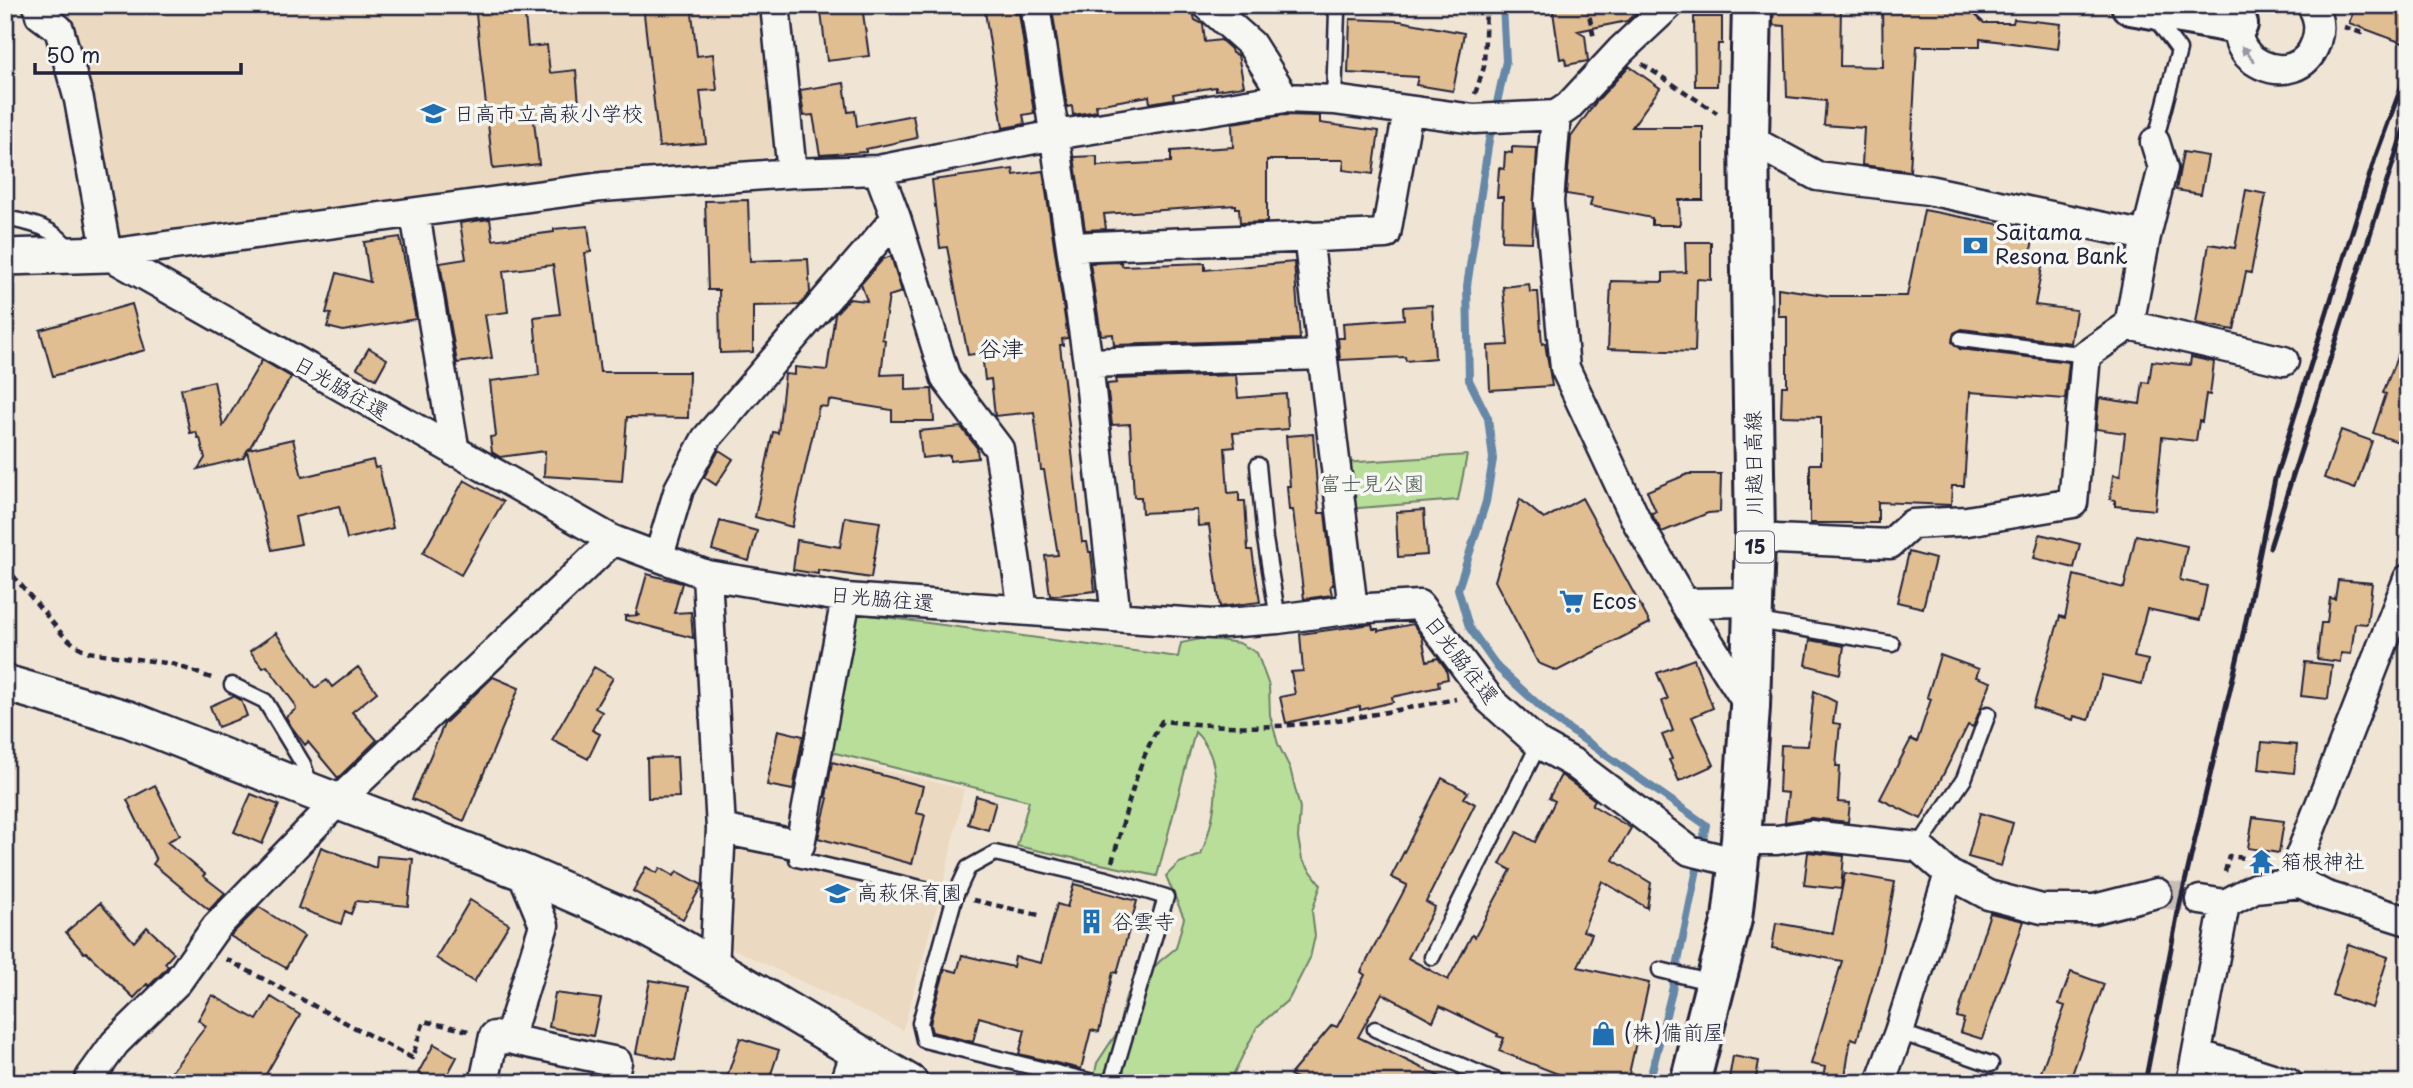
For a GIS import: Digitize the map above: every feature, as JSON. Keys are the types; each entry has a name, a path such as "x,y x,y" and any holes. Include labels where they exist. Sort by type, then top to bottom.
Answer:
{"main road":[{"name":"川越日高線","path":"1690,1083 1707,981 1732,919 1721,853 1750,707 1755,538 1749,139 1752,5"},
{"path":"2145,7 2242,15"}],"street":[{"path":"38,5 40,15 59,29 79,100 90,254"},
{"path":"775,5 792,173"},
{"path":"1035,5 1088,362 1116,617"},
{"path":"1207,5 1251,44 1285,98"},
{"path":"5,257 90,254 415,214 602,187 792,173 878,170 1055,135 1285,98 1334,100 1408,111 1473,111 1504,117 1556,115 1568,107 1621,50 1669,5"},
{"path":"2242,15 2241,45 2248,56 2270,69 2284,69 2307,58 2326,14"},
{"path":"1071,247 1386,234 1408,111"},
{"path":"1556,115 1549,202 1565,368 1637,522 1684,603 1750,707"},
{"path":"1749,139 1817,176 1928,190 2146,236"},
{"path":"1755,538 1889,544 1912,524 1967,521 2073,503 2086,355 2129,326 2146,236 2163,168 2155,142"},
{"path":"878,170 896,218 946,379 999,449 1023,610"},
{"path":"415,214 456,452"},
{"path":"659,556 679,489 706,439 896,218"},
{"path":"1308,236 1353,609"},
{"name":"日光脇往還","path":"90,254 613,540 706,575 846,598 1212,624 1419,605 1485,694 1539,744 1721,853"},
{"path":"2129,326 2284,361"},
{"path":"1088,362 1321,355"},
{"path":"86,1081 115,1044 178,981 216,927 325,797 613,540"},
{"path":"706,575 720,829 714,968"},
{"path":"2301,883 2298,862 2408,579"},
{"path":"720,829 800,845 846,598"},
{"path":"1684,603 1753,613"},
{"path":"5,683 128,719 522,872 632,920 714,968 851,1067 910,1083"},
{"path":"1721,853 1811,835 1918,847 1949,874 1988,895 2042,909 2094,909 2157,893"},
{"path":"484,1083 544,925 522,872"},
{"path":"1880,1083 1949,874"},
{"path":"2191,1083 2197,1054 2213,902 2255,888 2301,883 2324,894 2408,921"},
{"path":"502,1037 617,1062 612,1083"},
{"path":"2197,1054 2288,1083"}],"lane":[{"path":"1329,5 1337,12 1334,100"},
{"path":"2145,7 2179,50 2155,142"},
{"path":"5,218 40,225 66,243 90,254"},
{"path":"1961,339 2086,355"},
{"path":"1258,466 1265,540 1278,619"},
{"path":"1753,613 1770,623 1892,644"},
{"path":"232,685 265,701 325,797"},
{"path":"1918,847 1964,779 1988,714"},
{"path":"1432,957 1539,744"},
{"path":"800,845 797,859 955,896"},
{"path":"1097,1083 924,1040 920,1023 955,896 968,868 995,853 1167,897 1111,1083"},
{"path":"1660,970 1707,981"},
{"path":"1375,1029 1502,1083"},
{"path":"1899,1032 1991,1064"}],"path":[{"path":"1473,111 1484,67 1486,5"},
{"path":"2326,14 2362,33 2363,28"},
{"path":"1621,50 1720,115"},
{"path":"5,566 54,625 75,645 88,652 173,664 232,685"},
{"path":"1107,880 1134,787 1162,722 1236,727 1291,725 1380,713 1485,694"},
{"path":"955,896 1043,916"},
{"path":"202,947 412,1058 424,1021 502,1037"}],"shaded area":[{"name":"日高市立高萩小学校","path":"52,5 762,5 779,152 770,157 481,186 120,243 68,15 55,18"},
{"name":"高萩保育園","path":"834,758 964,789 945,877 903,1030 729,947 738,848 809,866"}],"green space":[{"name":"富士見公園","path":"1467,455 1458,500 1347,509 1343,463"},
{"path":"854,613 1178,657 1181,643 1205,638 1239,643 1257,653 1269,686 1270,715 1278,744 1290,768 1300,808 1298,838 1302,859 1321,885 1312,911 1315,936 1310,958 1289,999 1257,1027 1229,1083 1093,1083 1097,1063 1118,1031 1126,996 1176,948 1184,918 1166,876 1179,863 1201,855 1211,825 1216,791 1212,759 1195,732 1157,876 1017,846 1029,801 827,751"}],"building":[{"path":"475,5 524,5 528,47 547,45 550,73 576,70 579,104 549,107 550,119 534,121 539,164 493,169"},
{"path":"643,5 691,5 697,56 713,54 717,90 700,91 706,143 659,147"},
{"path":"984,5 1014,5 1015,14 1019,13 1034,113 1023,115 1025,124 1003,128"},
{"path":"1070,5 1187,5 1188,13 1193,12 1195,20 1203,24 1205,42 1221,40 1232,53 1238,55 1244,86 1216,90 1216,87 1173,94 1174,99 1150,103 1149,96 1096,105 1097,111 1073,115 1072,106 1067,107 1052,8"},
{"path":"1552,5 1644,5 1627,21 1578,31 1585,35 1588,61 1566,65 1565,58 1560,59"},
{"path":"1774,5 1841,5 1840,66 1883,67 1882,5 1964,5 1984,23 2013,23 2014,19 2061,24 2058,49 1980,39 1980,46 1917,46 1910,171 1862,165 1864,128 1824,125 1826,101 1787,97 1785,26 1773,25"},
{"path":"2356,5 2408,5 2408,45 2349,23"},
{"path":"862,6 869,56 827,61 821,12"},
{"path":"1694,17 1722,17 1717,86 1695,86"},
{"path":"1350,19 1400,21 1464,33 1453,91 1416,85 1418,77 1348,73"},
{"path":"1629,66 1660,88 1632,127 1703,127 1703,200 1679,200 1680,225 1652,225 1652,218 1590,206 1592,198 1566,194 1571,137 1596,102"},
{"path":"844,83 848,112 855,111 857,126 913,115 917,138 866,149 866,152 820,155 813,115 804,116 800,90"},
{"path":"1284,115 1320,116 1320,123 1379,131 1373,174 1343,170 1344,160 1267,160 1267,222 1240,223 1239,208 1236,208 1236,205 1104,214 1106,229 1085,230 1074,157 1097,156 1097,166 1171,162 1171,151 1233,147 1232,123"},
{"path":"1512,147 1537,148 1532,242 1502,241 1503,197 1497,197 1499,168 1504,169 1505,152 1512,153"},
{"path":"2183,152 2208,156 2201,194 2176,190"},
{"path":"1013,169 1014,175 1043,171 1068,338 1062,339 1063,345 1060,345 1082,542 1087,542 1091,552 1095,591 1050,596 1045,556 1058,555 1044,470 1041,470 1034,412 995,416 991,379 985,380 982,353 968,355 947,247 940,248 932,180"},
{"path":"2246,190 2266,194 2251,273 2246,272 2234,330 2196,323 2209,244 2235,248"},
{"path":"748,200 750,261 808,259 810,293 800,305 753,306 753,352 720,353 719,290 708,290 705,201"},
{"path":"1924,210 2035,231 2029,259 2043,262 2035,305 2076,310 2071,343 1962,329 1954,333 1952,342 1960,349 2069,362 2065,399 1970,392 1964,486 1952,486 1951,505 1878,502 1878,523 1810,523 1810,464 1821,464 1821,417 1781,416 1782,386 1787,386 1787,316 1778,316 1778,288 1830,296 1907,296"},
{"path":"490,219 493,240 588,226 591,252 585,253 600,372 689,372 688,418 627,417 622,481 544,476 545,451 500,457 492,452 490,437 496,436 490,381 539,375 534,317 560,314 553,265 503,271 508,312 485,315 492,358 457,363 440,263 466,259 460,223"},
{"path":"400,237 416,319 343,331 327,327 331,314 326,313 337,273 370,282 364,242"},
{"path":"1685,242 1711,242 1711,280 1697,279 1695,352 1608,349 1611,281 1663,282 1663,273 1686,272"},
{"path":"891,256 902,292 889,296 882,339 885,340 881,375 906,374 906,390 932,389 934,421 892,421 892,410 829,400 828,407 819,406 792,527 755,517 773,432 778,433 785,374 795,375 795,367 827,370 835,314 849,299 867,301 861,284 883,259"},
{"path":"1121,262 1122,266 1205,263 1205,270 1294,262 1300,339 1114,345 1113,334 1101,335 1090,263"},
{"path":"1529,284 1530,292 1538,292 1542,344 1545,343 1552,386 1490,390 1488,346 1508,345 1503,287"},
{"path":"132,304 145,350 53,376 40,330"},
{"path":"1432,305 1435,358 1406,361 1405,357 1340,360 1338,338 1344,338 1343,323 1404,319 1403,307"},
{"path":"2406,334 2408,423 2401,443 2373,433 2386,394 2383,393"},
{"path":"369,348 387,359 376,379 357,368"},
{"path":"2191,357 2214,362 2210,395 2206,394 2196,441 2162,437 2155,510 2115,506 2115,500 2110,499 2113,475 2120,476 2125,433 2096,429 2099,398 2140,404 2143,382 2149,383 2152,361 2190,365"},
{"path":"262,360 291,377 249,449 293,439 302,477 373,460 375,468 379,467 393,528 347,539 339,506 295,517 301,544 272,550 247,451 243,458 198,469 205,458 200,438 196,432 190,433 181,389 214,381 223,426"},
{"path":"1236,375 1238,398 1286,394 1288,429 1233,433 1235,447 1225,448 1228,493 1239,492 1239,501 1245,501 1248,550 1252,550 1260,602 1220,607 1209,525 1198,526 1197,510 1142,513 1141,497 1134,497 1130,424 1112,425 1107,384 1117,383 1116,379"},
{"path":"961,427 977,448 978,458 950,461 950,455 922,458 919,431"},
{"path":"2341,430 2372,441 2355,489 2324,478"},
{"path":"1313,434 1319,513 1325,513 1333,585 1330,586 1332,595 1304,599 1293,510 1289,510 1286,436"},
{"path":"719,450 733,459 716,485 704,477"},
{"path":"1688,474 1721,474 1720,512 1708,513 1662,532 1651,513 1656,512 1647,491"},
{"path":"464,480 503,502 461,575 423,553"},
{"name":"Ecos","path":"1582,498 1650,623 1557,671 1538,663 1495,581 1520,499 1544,519"},
{"path":"1424,510 1427,555 1398,557 1396,512"},
{"path":"845,517 880,522 871,578 818,570 818,574 793,570 797,540 840,547"},
{"path":"720,521 757,531 749,561 712,550"},
{"path":"2040,534 2080,544 2074,568 2034,558"},
{"path":"2136,535 2187,546 2180,580 2207,586 2200,620 2147,609 2134,657 2148,660 2142,684 2102,675 2089,720 2074,716 2073,720 2033,708 2060,616 2065,618 2074,575 2124,588"},
{"path":"1909,552 1935,559 1923,608 1897,602"},
{"path":"647,574 682,583 674,613 691,612 693,638 625,620 625,616 640,615 636,614"},
{"path":"2338,580 2372,583 2367,624 2355,623 2351,654 2341,653 2340,662 2317,659 2321,623 2327,623 2330,598 2335,599"},
{"path":"1372,624 1373,629 1378,631 1413,624 1422,637 1427,661 1438,658 1446,669 1448,679 1438,681 1439,687 1392,697 1393,702 1360,710 1360,706 1286,723 1280,697 1295,694 1291,672 1303,671 1300,634"},
{"path":"276,633 315,688 327,680 332,687 358,667 377,692 352,712 377,740 338,778 308,742 305,745 291,726 286,717 296,709 294,703 267,666 263,668 250,651"},
{"path":"1810,640 1844,646 1840,674 1806,665"},
{"path":"1940,655 1979,669 1976,677 1991,682 1973,727 1968,725 1921,819 1880,799 1911,739 1917,742 1931,699 1927,697"},
{"path":"1694,659 1713,708 1692,717 1714,765 1679,781 1669,760 1672,759 1662,735 1673,731 1662,701 1668,699 1657,673"},
{"path":"2305,662 2332,665 2328,699 2301,696"},
{"path":"594,667 613,678 595,708 602,712 592,730 600,734 588,759 552,740"},
{"path":"493,677 519,688 464,821 412,799 444,724"},
{"path":"1814,691 1836,702 1833,723 1840,724 1836,766 1840,766 1838,802 1850,803 1848,822 1811,818 1785,822 1788,793 1779,792 1781,745 1808,746"},
{"path":"233,696 241,700 247,716 218,727 210,706"},
{"path":"778,730 803,736 793,790 767,785"},
{"path":"2262,742 2297,745 2294,773 2259,769"},
{"path":"677,757 679,797 648,798 647,758"},
{"path":"832,762 923,786 916,813 925,815 912,864 818,838 828,798"},
{"path":"1561,775 1595,800 1592,805 1631,828 1613,860 1651,883 1647,908 1602,881 1583,931 1592,934 1578,967 1649,983 1627,1083 1559,1083 1561,1075 1499,1051 1504,1038 1497,1036 1498,1034 1440,1006 1433,1021 1382,993 1358,1037 1453,1083 1307,1083 1290,1075 1332,1025 1337,1027 1365,975 1361,972 1407,885 1391,877 1442,778 1468,792 1464,798 1475,804 1426,902 1435,907 1408,958 1448,980 1511,870 1500,864 1517,832 1535,842 1555,801 1549,798"},
{"path":"155,785 180,835 167,842 225,893 209,910 153,864 156,860 127,800"},
{"path":"251,794 279,805 262,844 234,832"},
{"path":"976,796 996,802 988,830 968,824"},
{"path":"1980,813 2013,823 2001,866 1968,857"},
{"path":"2253,817 2284,821 2279,853 2248,848"},
{"path":"321,847 376,868 377,856 413,859 408,906 356,901 351,914 345,911 341,924 298,908"},
{"path":"1808,852 1844,856 1841,889 1804,885"},
{"path":"646,867 657,873 660,868 674,876 677,871 702,885 683,919 633,891"},
{"path":"1845,873 1895,882 1879,965 1857,1040 1851,1038 1844,1083 1822,1083 1825,1067 1811,1064 1842,961 1772,948 1776,923 1833,933"},
{"path":"1074,884 1137,901 1117,973 1113,972 1099,1032 1091,1030 1081,1069 1019,1054 1025,1030 979,1017 973,1042 932,1032 932,1015 945,969 957,972 962,955 1013,967 1015,957 1041,963 1057,904 1067,907"},
{"path":"470,900 509,924 474,982 436,958"},
{"path":"100,903 134,942 147,927 174,953 165,963 168,966 165,970 134,998 84,953 66,932"},
{"path":"259,907 304,936 286,968 230,936"},
{"path":"1990,913 2024,921 1982,1039 1960,1032 1964,1019 1957,1017"},
{"path":"2348,944 2388,957 2372,1008 2332,995"},
{"path":"2071,972 2104,984 2069,1083 2037,1083 2065,1006 2059,1004"},
{"path":"650,980 689,987 675,1060 636,1053"},
{"path":"555,993 601,999 593,1036 549,1027"},
{"path":"212,995 257,1020 271,997 300,1015 261,1083 163,1083 206,1026 198,1020"},
{"path":"740,1038 779,1050 768,1083 725,1083"},
{"path":"434,1044 457,1057 443,1083 437,1083 418,1073"},
{"path":"1733,1056 1759,1061 1755,1083 1729,1079"}],"waterway":[{"path":"1503,5 1506,61 1489,140 1467,286 1469,380 1488,418 1493,459 1486,502 1458,589 1469,627 1498,668 1553,718 1706,825 1672,991 1649,1083"}],"tunnel":[{"path":"2157,893 2200,900"}],"railway":[{"path":"2145,1083 2178,912 2244,630 2275,479 2375,158 2408,69"},
{"path":"2270,547 2408,116"}],"place":[{"name":"日高市立高萩小学校","path":"434,114"},
{"name":"Saitama Resona Bank","path":"1975,245"},
{"name":"Ecos","path":"1572,602"},
{"name":"箱根神社","path":"2261,862"},
{"name":"高萩保育園","path":"837,893"},
{"name":"谷雲寺","path":"1092,922"},
{"name":"(株)備前屋","path":"1604,1033"}],"district":[{"name":"谷津","path":"1001,349"}]}
